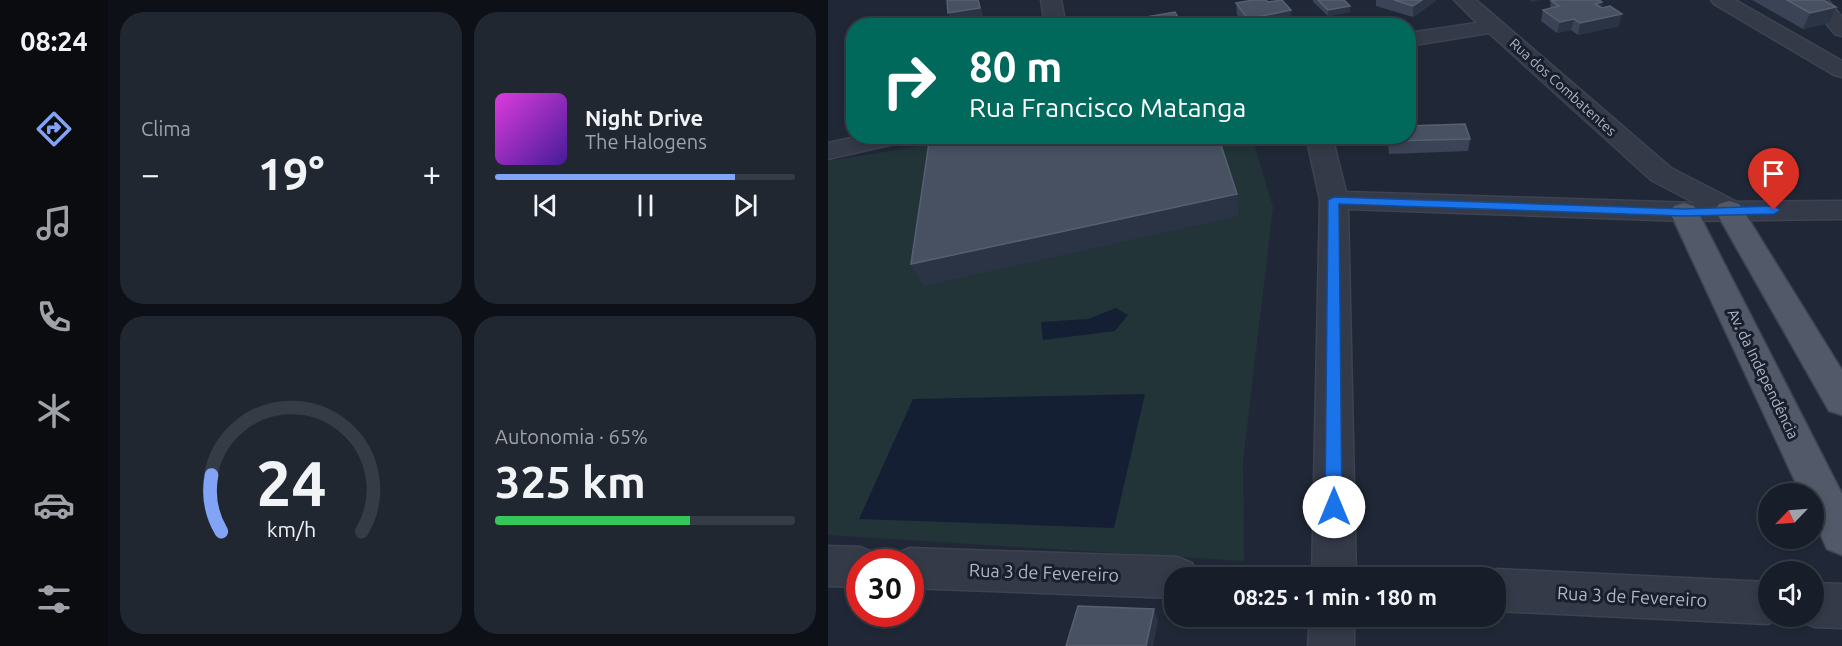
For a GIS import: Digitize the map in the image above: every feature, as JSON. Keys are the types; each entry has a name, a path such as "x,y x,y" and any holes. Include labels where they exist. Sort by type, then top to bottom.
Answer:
{"main road":[{"path":"1729,210 1842,401"},
{"name":"Av. da Independência","path":"1684,213 1842,536"}],"street":[{"path":"1051,0 1054,18"},
{"name":"Rua dos Combatentes","path":"1464,0 1661,174"},
{"path":"1721,0 1842,70"},
{"path":"1817,0 1842,30"},
{"path":"1416,39 1495,26"},
{"path":"828,151 861,144"},
{"path":"1321,144 1334,200 1334,567"},
{"path":"1661,174 1729,210"},
{"path":"1661,174 1684,213"},
{"path":"1334,200 1684,213 1729,210 1842,210"},
{"path":"828,566 846,567"},
{"name":"Rua 3 de Fevereiro","path":"924,569 1164,577"},
{"name":"Rua 3 de Fevereiro","path":"1506,590 1758,603"},
{"path":"1824,605 1842,606"},
{"path":"1331,646 1332,627"}],"shaded area":[{"path":"934,144 1254,144 1273,207 1243,460 1244,561 828,535 828,161"}],"water":[{"path":"1116,308 1128,315 1115,331 1043,340 1041,322 1088,319"},
{"path":"1145,394 1114,528 859,519 913,399"}],"building":[{"path":"947,0 978,0 980,8 948,13"},
{"path":"1253,0 1268,2 1282,0 1291,10 1247,18 1236,3"},
{"path":"1318,0 1344,0 1350,6 1328,10"},
{"path":"1394,0 1422,0 1413,6"},
{"path":"1599,0 1602,2 1595,4 1602,8 1610,6 1622,14 1580,23 1574,19 1560,22 1543,10 1559,6 1551,1"},
{"path":"1787,0 1823,0 1836,7 1810,13"},
{"path":"1175,12 1178,18 1140,18"},
{"path":"1465,124 1470,139 1416,140 1416,126"},
{"path":"929,144 1221,144 1237,194 911,264"},
{"path":"1078,606 1154,609 1146,646 1066,646"}],"route":[{"path":"1334,507 1334,200 1684,213 1774,210"}]}
